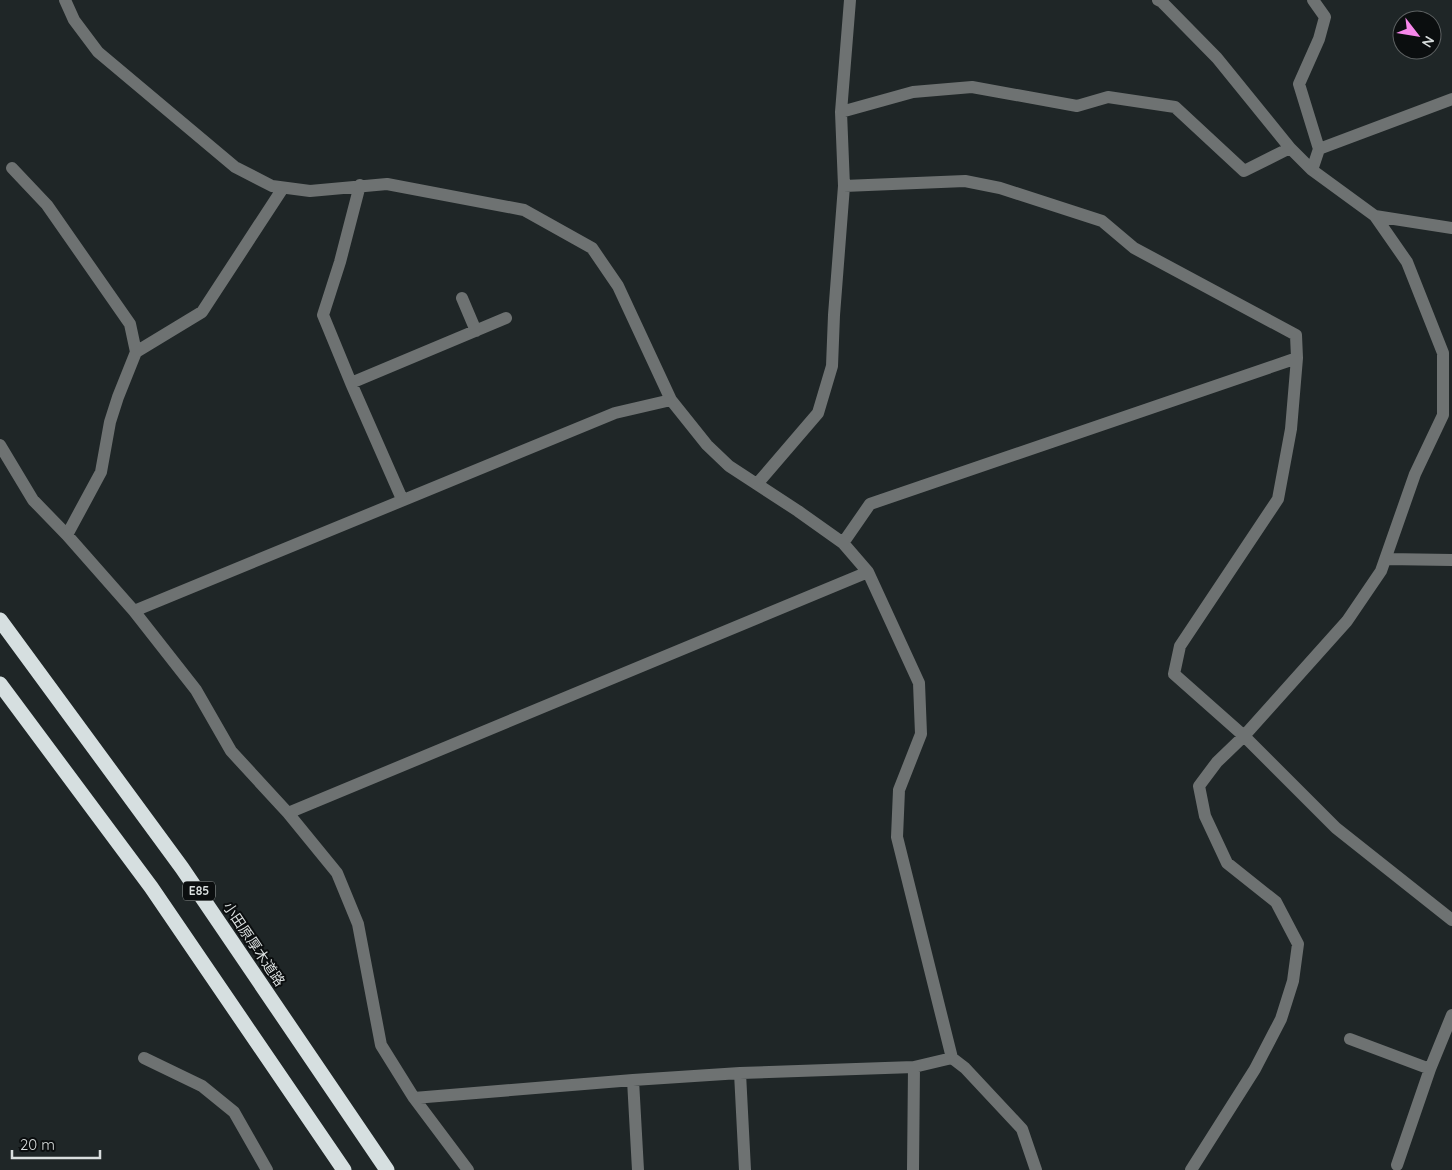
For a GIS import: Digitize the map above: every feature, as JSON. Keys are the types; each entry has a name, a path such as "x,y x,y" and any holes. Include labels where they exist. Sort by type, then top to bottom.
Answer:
{"highway":[{"name":"小田原厚木道路","path":"0,620 182,868 387,1170"},
{"name":"E85","path":"0,684 151,887 344,1170"}],"street":[{"path":"65,0 74,20 98,52 235,166 272,186 310,191 387,184 524,210 592,248 618,286 672,400 707,445 729,466 843,543 868,572 919,683 921,734 899,790 897,837 952,1058 966,1068 1022,1129 1036,1170"},
{"path":"757,484 818,413 832,366 844,186 841,112 850,0"},
{"path":"1158,0 1217,58 1290,148 1312,170 1375,216 1407,262 1443,353 1447,408 1415,474 1381,572 1347,621 1244,736 1217,762 1199,786 1204,816 1227,863 1276,902 1298,944 1293,981 1280,1019 1255,1069 1191,1170"},
{"path":"1312,170 1319,149 1300,84 1319,39 1325,17 1313,0"},
{"path":"841,112 913,92 972,86 1077,106 1108,97 1175,107 1244,171 1290,148"},
{"path":"1319,149 1452,99"},
{"path":"12,168 47,205 130,324 136,352 110,422 101,472 67,535"},
{"path":"844,186 964,181 1000,188 1102,221 1134,248 1296,335 1297,358 1291,429 1278,499 1180,646 1174,674 1244,736 1336,828 1452,920"},
{"path":"360,185 340,262 323,315 402,499"},
{"path":"136,352 202,312 283,188"},
{"path":"1375,216 1452,228"},
{"path":"462,298 476,331"},
{"path":"351,383 506,318"},
{"path":"843,543 870,504 1297,358"},
{"path":"134,611 402,499 615,413 672,400"},
{"path":"0,445 33,500 67,535 134,611 196,690 232,751 288,813 337,874 358,924 380,1045 414,1098 468,1170"},
{"path":"1386,559 1452,560"},
{"path":"288,813 868,572"},
{"path":"1397,1165 1430,1069 1452,1015"},
{"path":"1350,1039 1430,1069"},
{"path":"144,1058 202,1086 234,1112 266,1170"},
{"path":"414,1098 740,1073 914,1067 952,1058"},
{"path":"913,1170 914,1067"},
{"path":"740,1073 745,1170"},
{"path":"633,1080 638,1170"}]}
